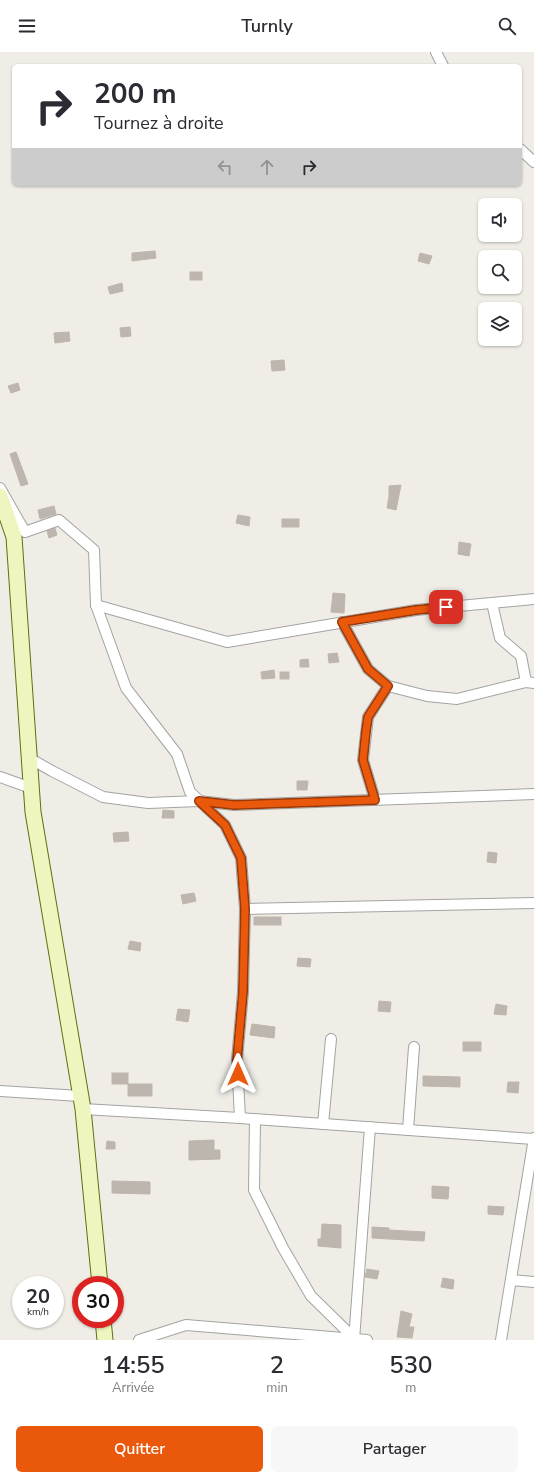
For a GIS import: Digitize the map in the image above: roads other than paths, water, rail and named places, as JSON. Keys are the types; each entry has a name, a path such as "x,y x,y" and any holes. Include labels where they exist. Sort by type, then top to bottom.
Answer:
{"street":[{"path":"436,52 442,64"},
{"path":"522,151 534,162"},
{"path":"0,488 25,532 59,520 94,550 96,605 126,688 177,754 190,792 225,825 241,858 245,909 243,992 237,1060 240,1118"},
{"path":"0,496 14,537 34,819 81,1102 99,1276"},
{"path":"96,605 228,642 416,610 534,599"},
{"path":"342,622 368,669 388,686 427,696 457,699 530,682 521,656 500,638 492,603"},
{"path":"375,800 363,760 366,731 368,717 388,686"},
{"path":"29,758 52,772 103,797 148,803 199,801 234,805 534,794"},
{"path":"0,778 31,788"},
{"path":"245,909 534,903"},
{"path":"323,1124 332,1039"},
{"path":"408,1130 414,1047"},
{"path":"0,1091 81,1102 240,1118 534,1139 501,1340"},
{"path":"255,1119 254,1190 282,1248 311,1296 354,1339"},
{"path":"354,1339 370,1127"},
{"path":"511,1280 534,1282"},
{"path":"139,1340 186,1325 367,1340"},
{"path":"104,1328 105,1340"}]}
